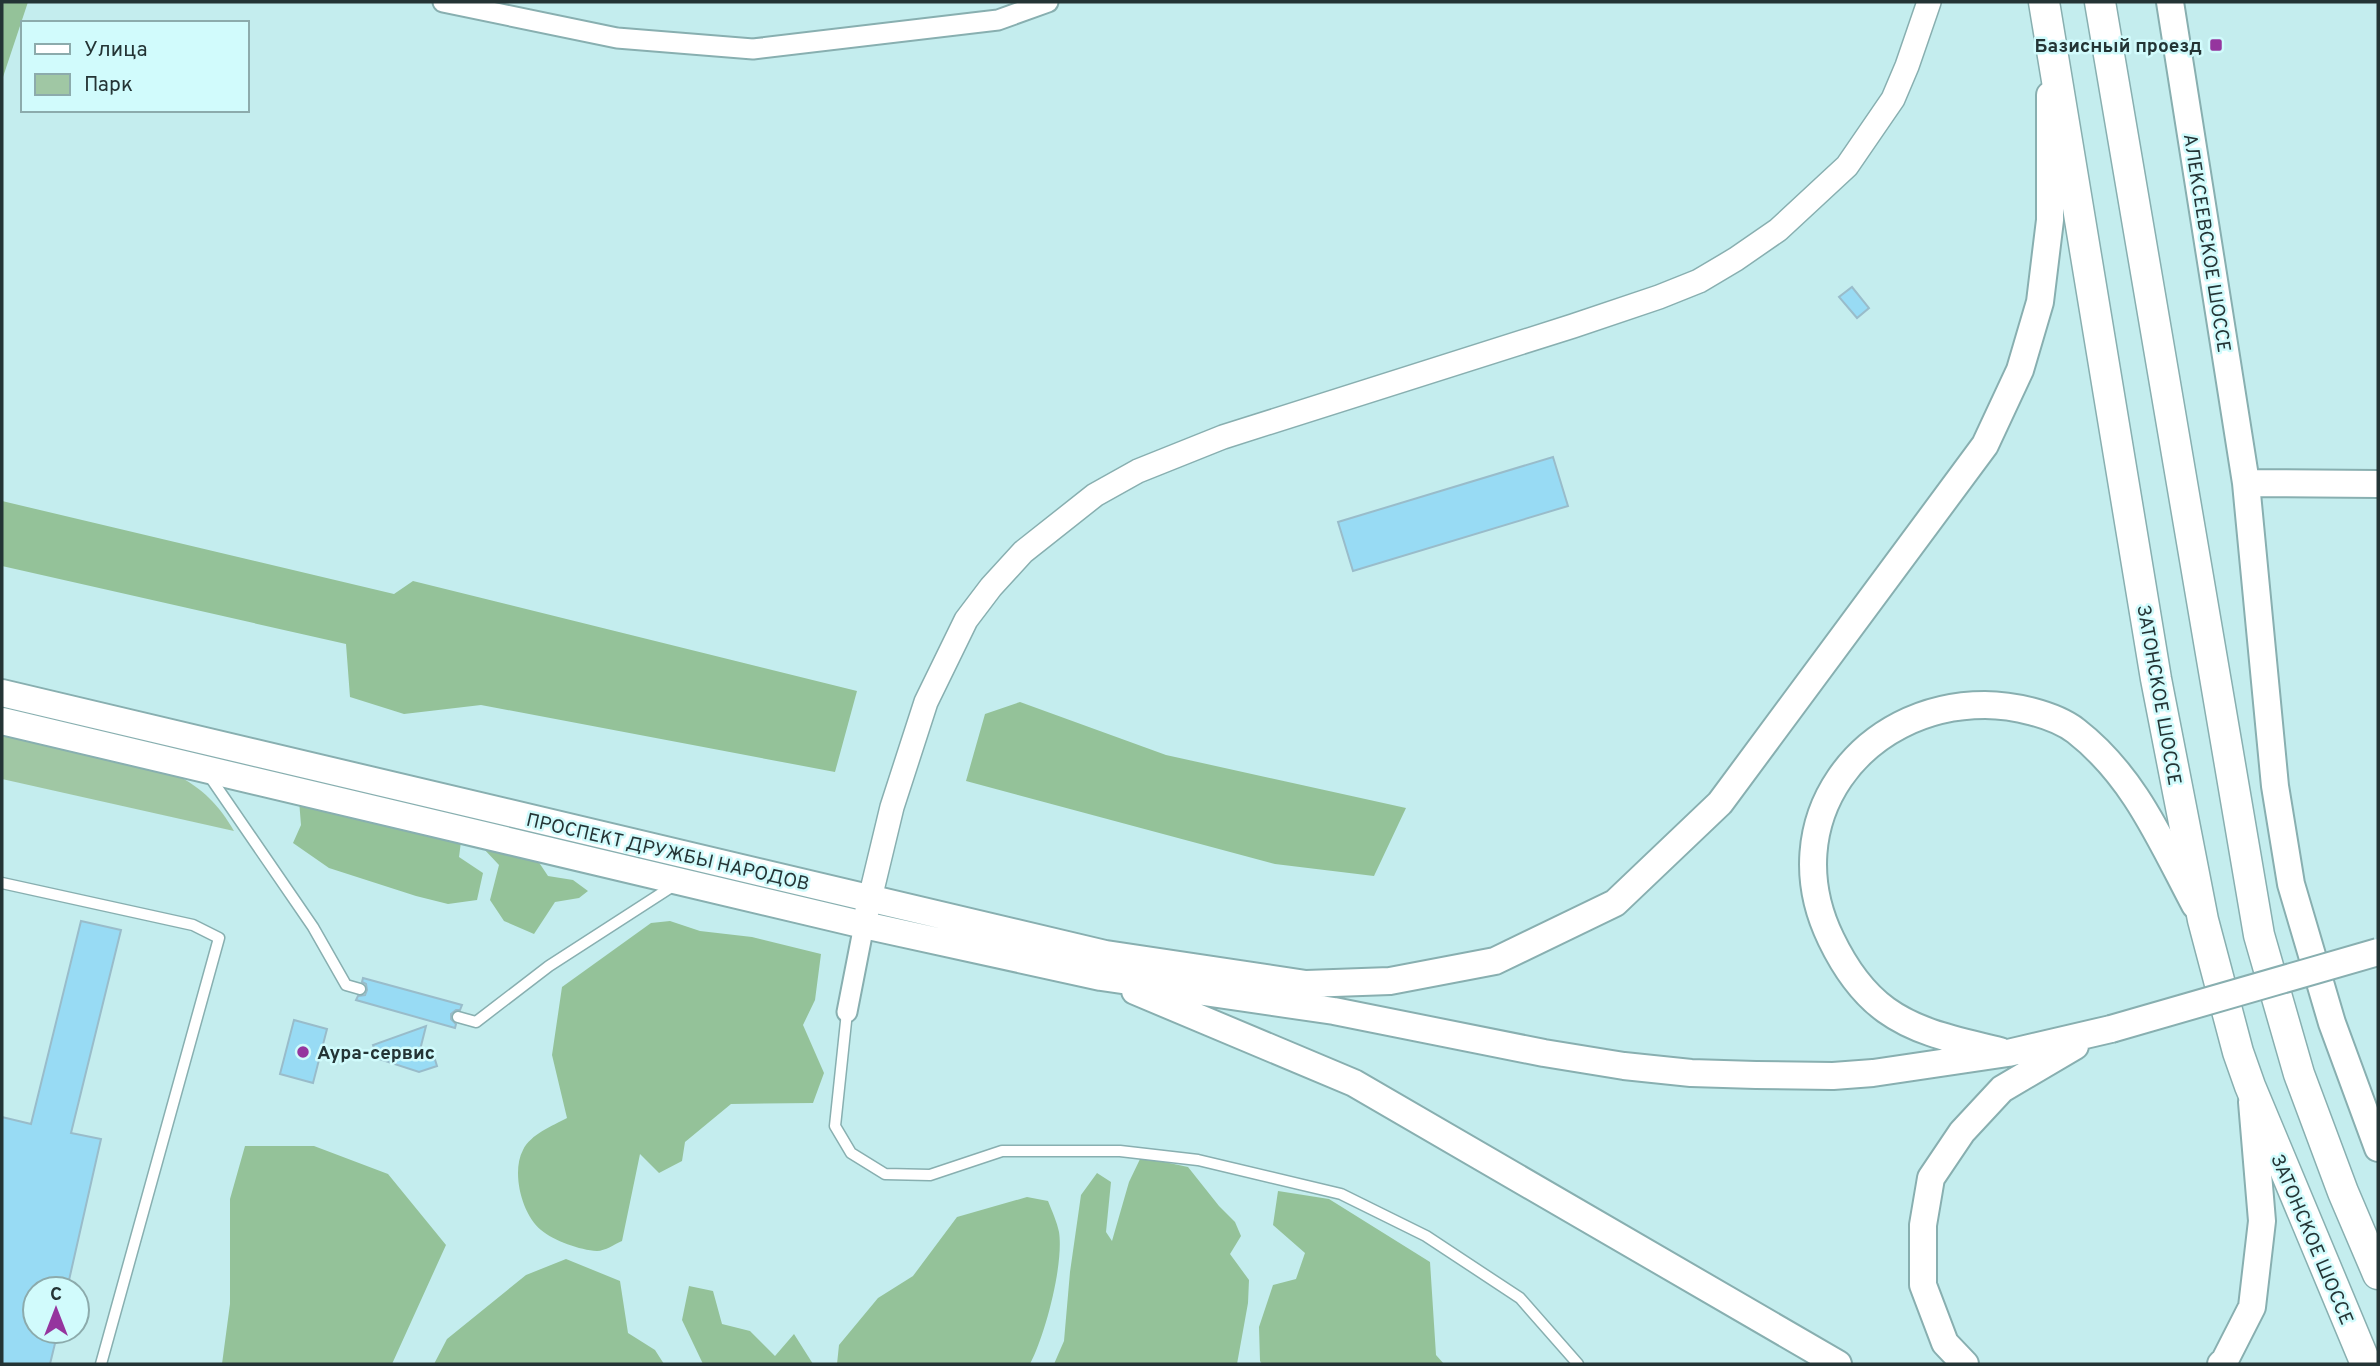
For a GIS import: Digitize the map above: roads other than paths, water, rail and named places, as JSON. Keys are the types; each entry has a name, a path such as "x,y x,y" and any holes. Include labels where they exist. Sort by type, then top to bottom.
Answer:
{"main road":[{"name":"ЗАТОНСКОЕ ШОССЕ","path":"2044,2 2156,679 2203,920 2250,1087 2366,1364"},
{"path":"2100,2 2259,935 2299,1074 2343,1192 2378,1274"},
{"name":"АЛЕКСЕЕВСКОЕ ШОССЕ","path":"2170,2 2246,484 2275,786 2291,884 2332,1023 2376,1138"},
{"path":"1104,965 1306,984 1390,981 1495,961 1615,903 1720,803 1984,445 2020,370 2040,302 2050,220 2050,40"},
{"path":"2246,484 2378,484"},
{"name":"ПРОСПЕКТ ДРУЖБЫ НАРОДОВ","path":"2,693 870,899 1104,965"},
{"path":"2008,1054 1922,1030 1886,1010 1861,988 1841,959 1825,926 1816,898 1812,867 1815,838 1826,800 1847,765 1886,732 1921,715 1962,705 1999,705 2033,712 2073,729 2105,756 2138,797 2203,920"},
{"name":"ПРОСПЕКТ ДРУЖБЫ НАРОДОВ","path":"2,721 864,925 1104,965 1544,1053 1691,1073 1833,1076 2008,1054 2104,1031"},
{"path":"1965,1364 1945,1343 1923,1285 1923,1225 1931,1178 1962,1132 2002,1089 2104,1031 2378,951"},
{"path":"1104,965 1354,1083 1838,1364"},
{"path":"2221,1364 2252,1307 2262,1221 2250,1087"}],"street":[{"path":"443,2 617,38 752,49 998,20 1039,3"},
{"path":"847,1012 892,807 926,702 966,620 991,587 1031,545 1095,495 1138,471 1223,437 1659,297 1699,281 1736,259 1778,230 1847,166 1893,99 1929,2"}],"lane":[{"path":"204,768 313,926 346,985 360,989"},
{"path":"458,1017 476,1022 549,966 681,881"},
{"path":"2,883 193,925 219,938 101,1364"},
{"path":"847,1012 835,1126 851,1153 885,1174 930,1175 1003,1151 1120,1151 1198,1160 1341,1194 1426,1236 1520,1298 1578,1364"}],"place":[{"name":"Базисный проезд","path":"2216,45"},
{"name":"Аура-сервис","path":"303,1052"}]}
